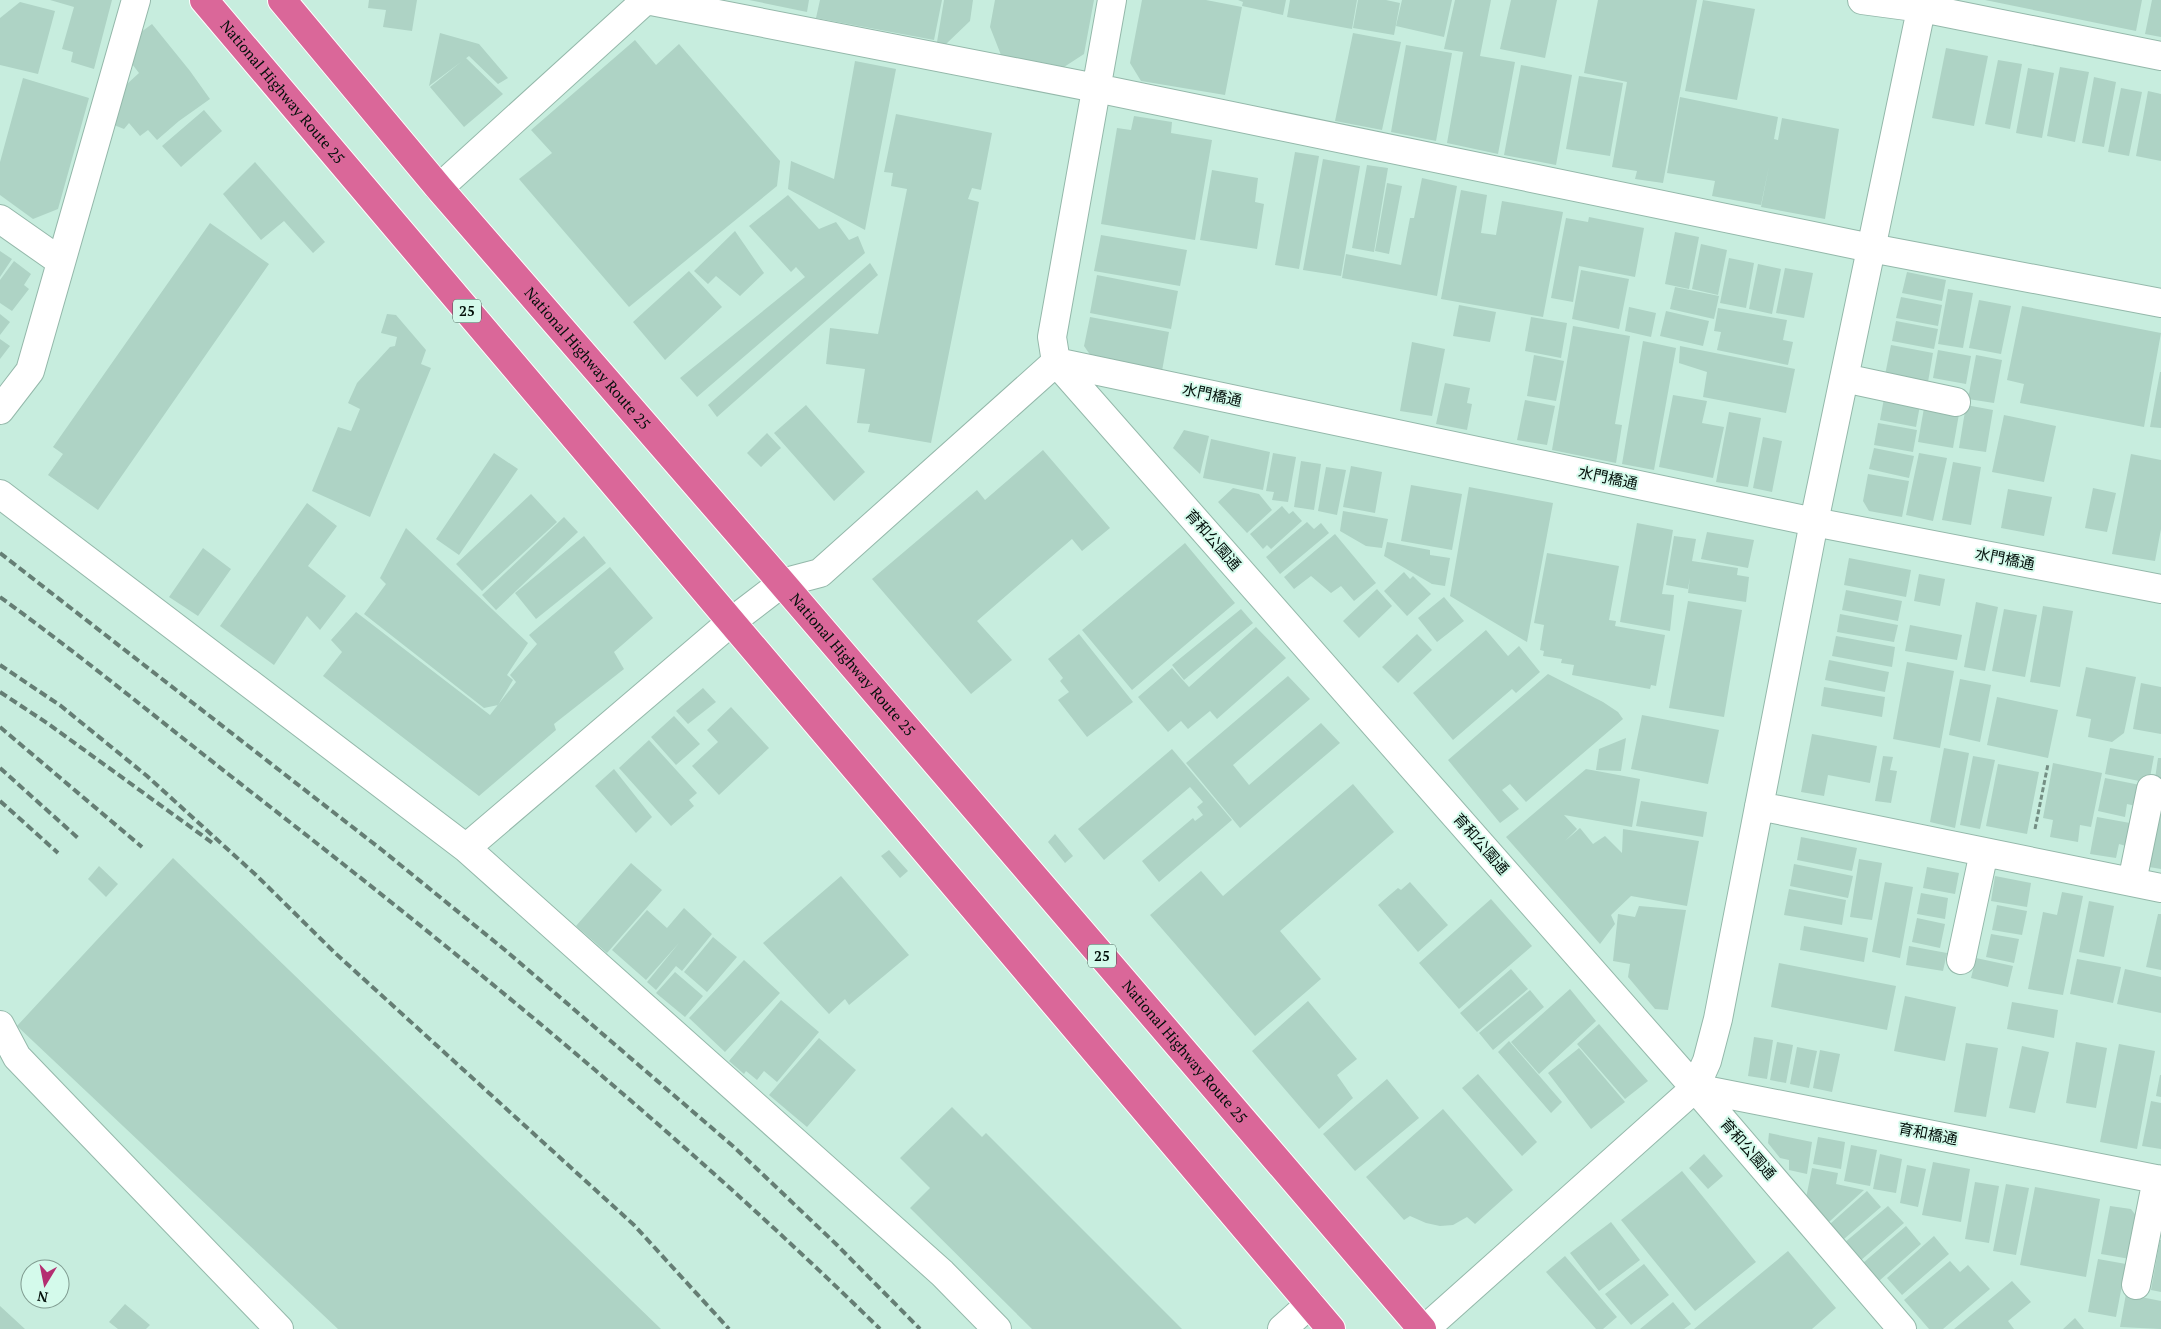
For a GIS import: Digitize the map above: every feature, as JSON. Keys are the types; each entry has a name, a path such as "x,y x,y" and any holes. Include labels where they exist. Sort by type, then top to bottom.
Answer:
{"highway":[{"name":"National Highway Route 25","path":"204,0 1331,1329"},
{"name":"National Highway Route 25","path":"282,0 439,188 782,582 1423,1329"}],"street":[{"path":"0,410 30,371 136,0"},
{"path":"439,188 646,0 1096,88 1871,248 2161,303"},
{"path":"466,848 730,622 782,582 820,573 1056,362 1052,337 1112,0"},
{"path":"1862,0 1922,4 2161,56"},
{"path":"1423,1329 1695,1088 1707,1061 1718,1019 1814,522 1922,4"},
{"path":"0,219 60,261"},
{"name":"水門橋通","path":"1056,362 1814,522 2161,589"},
{"name":"育和公園通","path":"1056,362 1695,1088 1902,1329"},
{"path":"1844,378 1956,402"},
{"path":"0,494 466,848 942,1273 997,1329"},
{"path":"2132,882 2151,789"},
{"path":"1759,806 2161,888"},
{"path":"1960,960 1984,852"},
{"path":"0,1025 17,1057 279,1329"},
{"name":"育和橋通","path":"1695,1088 2159,1179"},
{"path":"2136,1285 2159,1179"},
{"path":"1282,1329 1310,1304"}],"path":[{"path":"2028,861 2048,764"}],"building":[{"path":"50,0 112,0 94,69 71,62 73,52 62,49 74,7"},
{"path":"369,0 417,0 412,31 383,27 386,10 368,8"},
{"path":"749,0 809,0 807,12"},
{"path":"820,0 942,0 934,40 816,18"},
{"path":"944,0 973,0 970,21 946,44 937,42"},
{"path":"995,0 1094,0 1084,54 1064,67 1001,55 990,27"},
{"path":"1142,0 1206,0 1242,7 1225,95 1141,81 1130,63"},
{"path":"1238,0 1286,0 1283,15 1242,6 1243,2"},
{"path":"1290,0 1357,0 1352,29 1287,17"},
{"path":"1358,0 1386,0 1400,3 1394,35 1353,28"},
{"path":"1402,0 1452,0 1444,37 1396,26"},
{"path":"1455,0 1491,0 1480,56 1515,62 1498,154 1447,143 1463,52 1444,49"},
{"path":"1511,0 1557,0 1545,58 1500,49"},
{"path":"1598,0 1697,0 1663,183 1635,179 1637,171 1612,167 1627,82 1584,73"},
{"path":"1703,0 1755,9 1737,100 1685,91"},
{"path":"1985,0 2142,0 2136,31"},
{"path":"2152,0 2161,0 2161,37 2145,34"},
{"path":"20,2 55,11 38,74 0,65 0,18"},
{"path":"152,24 210,99 179,121 157,140 148,130 140,136 129,123 124,129 114,125 127,84 139,73 132,64 137,35"},
{"path":"440,33 479,44 508,78 498,84 469,56 429,86"},
{"path":"1353,33 1401,42 1382,130 1335,121"},
{"path":"635,40 656,65 679,44 780,161 777,186 629,307 519,179 552,153 531,130"},
{"path":"1406,45 1452,53 1436,141 1391,132"},
{"path":"1946,48 1988,56 1974,126 1932,118"},
{"path":"466,58 503,94 464,127 430,87"},
{"path":"1998,60 2022,64 2010,129 1985,124"},
{"path":"855,61 896,69 865,230 788,189 791,161 834,179"},
{"path":"1521,65 1572,75 1556,165 1504,155"},
{"path":"2060,67 2089,72 2075,142 2047,136"},
{"path":"2028,68 2054,73 2042,138 2016,133"},
{"path":"1579,76 1623,83 1610,156 1566,149"},
{"path":"2094,77 2116,82 2104,147 2082,143"},
{"path":"23,78 89,98 58,209 33,219 0,195 0,162"},
{"path":"2121,88 2142,92 2129,156 2108,152"},
{"path":"2148,91 2161,94 2161,161 2136,156"},
{"path":"1680,97 1778,117 1774,139 1778,140 1782,118 1839,129 1825,219 1761,207 1769,166 1761,205 1712,196 1715,181 1667,173"},
{"path":"204,110 222,131 181,167 162,146"},
{"path":"896,114 992,133 981,190 972,188 968,199 979,202 931,443 868,432 870,424 857,423 865,369 826,364 830,328 878,334 907,189 891,186 893,173 884,172"},
{"path":"1134,116 1172,122 1171,133 1212,140 1195,240 1101,224 1117,128 1131,130"},
{"path":"1295,152 1319,156 1299,269 1275,265"},
{"path":"1323,159 1360,166 1341,276 1303,270"},
{"path":"255,162 325,242 313,253 284,221 261,240 223,194"},
{"path":"1367,165 1388,168 1374,252 1352,248"},
{"path":"1212,170 1258,178 1255,202 1264,204 1257,249 1200,240"},
{"path":"1422,178 1457,186 1437,296 1342,278 1346,254 1401,265 1410,218 1414,218"},
{"path":"1387,183 1402,186 1389,254 1375,251"},
{"path":"1461,190 1487,195 1481,233 1496,235 1502,201 1563,212 1543,317 1441,299"},
{"path":"788,195 819,229 836,222 849,240 858,236 865,253 697,397 680,378 805,277 796,267 791,272 749,226"},
{"path":"1589,217 1644,228 1635,277 1579,266 1573,302 1551,298 1566,218 1588,222"},
{"path":"210,223 269,264 98,510 48,475 63,454 53,447"},
{"path":"735,231 764,273 740,296 716,276 708,284 694,271"},
{"path":"1675,232 1699,237 1689,289 1665,284"},
{"path":"1101,235 1187,250 1180,286 1094,271"},
{"path":"1701,244 1727,250 1718,295 1692,289"},
{"path":"0,251 12,259 0,277"},
{"path":"1729,258 1754,263 1746,308 1720,303"},
{"path":"14,261 31,274 24,285 29,289 12,311 0,303 0,280"},
{"path":"870,263 878,275 717,417 708,405"},
{"path":"1758,264 1781,269 1772,314 1749,309"},
{"path":"1785,268 1813,273 1804,318 1776,313"},
{"path":"1581,270 1629,279 1619,329 1572,319"},
{"path":"689,271 722,307 665,360 633,322"},
{"path":"1907,272 1946,280 1942,301 1902,293"},
{"path":"1097,275 1178,291 1171,329 1090,313"},
{"path":"1675,287 1719,296 1714,319 1670,309"},
{"path":"1948,289 1973,293 1963,348 1938,344"},
{"path":"1901,297 1942,305 1938,326 1896,318"},
{"path":"1979,300 2011,306 2001,354 1969,348"},
{"path":"1459,305 1496,312 1490,342 1453,336"},
{"path":"2022,306 2161,333 2144,427 2020,403 2024,384 2007,380"},
{"path":"1629,307 1656,313 1651,337 1625,331"},
{"path":"1718,308 1787,320 1783,340 1793,342 1788,365 1717,350 1721,332 1714,331"},
{"path":"1666,311 1709,321 1703,346 1660,336"},
{"path":"0,314 10,322 0,335"},
{"path":"387,314 396,315 426,350 421,364 431,368 370,517 312,491 338,427 351,431 360,409 348,403 357,383 390,347 395,346 397,337 381,333"},
{"path":"1090,317 1169,332 1162,371 1093,359 1084,346"},
{"path":"1531,317 1567,323 1561,358 1525,351"},
{"path":"1896,321 1938,329 1934,349 1892,341"},
{"path":"1573,326 1630,336 1615,424 1622,425 1616,463 1552,450"},
{"path":"0,339 10,346 0,359"},
{"path":"1643,341 1676,348 1654,470 1622,464"},
{"path":"1412,342 1445,349 1432,416 1400,411"},
{"path":"1891,345 1933,353 1928,382 1885,375"},
{"path":"1680,346 1795,369 1786,413 1703,397 1707,372 1679,363"},
{"path":"1938,350 1971,356 1966,384 1933,378"},
{"path":"1534,355 1564,361 1556,401 1527,396"},
{"path":"1976,355 2002,360 1994,403 1968,399"},
{"path":"2161,372 2161,428 2150,427"},
{"path":"1445,383 1470,388 1467,403 1472,404 1467,430 1436,424"},
{"path":"1885,393 1921,400 1916,427 1880,420"},
{"path":"1673,395 1707,401 1702,423 1724,427 1713,478 1659,467"},
{"path":"1525,400 1555,406 1547,445 1517,440"},
{"path":"806,405 865,472 834,501 774,433"},
{"path":"1966,405 1993,410 1986,452 1959,448"},
{"path":"1924,408 1959,414 1953,448 1918,442"},
{"path":"1729,412 1761,418 1748,487 1716,482"},
{"path":"2004,415 2056,426 2044,482 1992,472"},
{"path":"1878,423 1917,430 1913,452 1874,445"},
{"path":"1184,430 1209,436 1200,474 1173,448"},
{"path":"767,433 781,448 761,467 747,453"},
{"path":"1763,437 1782,441 1772,492 1753,488"},
{"path":"1211,439 1270,452 1263,490 1203,478"},
{"path":"1874,448 1914,456 1909,478 1869,469"},
{"path":"1043,450 1110,528 1082,551 1072,539 977,621 1012,660 971,694 872,579 977,490 985,500"},
{"path":"494,453 518,469 459,555 436,539"},
{"path":"1273,453 1296,457 1288,502 1272,500 1274,492 1266,491"},
{"path":"1919,453 1947,458 1933,521 1906,515"},
{"path":"2131,454 2161,460 2161,529 2155,561 2112,554"},
{"path":"1301,461 1321,464 1314,510 1294,507"},
{"path":"1953,462 1981,467 1971,525 1942,520"},
{"path":"1351,466 1382,472 1375,513 1343,507"},
{"path":"1326,467 1346,470 1337,515 1318,511"},
{"path":"1868,474 1909,481 1902,517 1869,511 1863,501"},
{"path":"1411,485 1462,494 1452,550 1401,541"},
{"path":"1469,487 1553,503 1527,642 1450,596"},
{"path":"1233,488 1259,494 1272,510 1247,533 1218,502"},
{"path":"2093,488 2116,493 2107,532 2085,528"},
{"path":"2008,489 2052,497 2044,536 2001,528"},
{"path":"531,494 557,522 482,591 456,564"},
{"path":"307,503 337,526 308,566 346,596 320,630 307,616 274,665 220,626"},
{"path":"1282,506 1289,514 1293,511 1302,521 1271,549 1267,545 1263,549 1250,534"},
{"path":"1343,511 1388,519 1382,548 1366,546 1340,531"},
{"path":"564,517 578,532 496,610 482,595"},
{"path":"1307,522 1314,529 1321,523 1329,533 1280,574 1266,557"},
{"path":"1637,523 1673,530 1662,594 1674,595 1670,631 1620,622"},
{"path":"406,528 528,643 507,675 513,680 498,705 484,708 364,614 386,584 380,578"},
{"path":"1707,532 1754,540 1748,568 1701,559"},
{"path":"1335,534 1376,583 1354,601 1341,586 1331,593 1311,576 1294,589 1284,577"},
{"path":"584,536 606,563 536,619 515,593"},
{"path":"1674,536 1696,539 1692,561 1738,568 1737,575 1749,577 1746,602 1688,593 1690,577 1688,589 1666,585"},
{"path":"1387,542 1430,550 1430,555 1450,558 1445,586 1432,584 1384,556"},
{"path":"1185,543 1235,603 1132,690 1082,630"},
{"path":"203,548 231,569 198,616 169,597"},
{"path":"1547,553 1619,566 1609,620 1616,621 1615,626 1665,635 1656,686 1651,685 1650,689 1572,675 1574,665 1561,663 1562,659 1543,656 1544,651 1540,650 1544,625 1534,623"},
{"path":"1849,558 1911,570 1906,597 1844,585"},
{"path":"610,567 653,618 614,652 624,669 554,724 556,730 479,796 323,676 342,652 331,640 356,612 490,715 516,682 510,675 537,644 529,635"},
{"path":"1404,572 1410,579 1413,576 1431,594 1407,616 1384,591"},
{"path":"1919,574 1945,579 1940,606 1914,601"},
{"path":"1377,589 1392,606 1359,638 1343,621"},
{"path":"1846,590 1902,601 1898,621 1842,610"},
{"path":"1444,597 1464,621 1437,642 1418,618"},
{"path":"1688,601 1742,610 1724,717 1669,708"},
{"path":"1976,602 1998,607 1985,671 1964,667"},
{"path":"2043,606 2073,611 2060,687 2030,682"},
{"path":"1241,609 1253,623 1184,680 1172,665"},
{"path":"2004,609 2037,615 2025,677 1992,671"},
{"path":"1840,614 1898,625 1894,642 1837,632"},
{"path":"1910,625 1962,635 1957,660 1905,651"},
{"path":"1256,627 1286,658 1217,719 1210,711 1188,729 1181,721 1168,732 1138,697 1172,668 1189,687"},
{"path":"1486,630 1508,656 1519,646 1540,672 1516,693 1512,689 1453,740 1413,693"},
{"path":"1079,634 1133,702 1087,737 1058,700 1069,692 1060,681 1063,678 1048,659"},
{"path":"1417,634 1432,650 1398,683 1382,667"},
{"path":"1836,636 1895,647 1892,667 1832,656"},
{"path":"1829,660 1889,672 1885,692 1825,680"},
{"path":"1907,662 1954,671 1940,748 1893,739"},
{"path":"2086,667 2136,677 2124,733 2112,742 2088,737 2091,719 2076,716"},
{"path":"1548,674 1603,702 1618,712 1623,719 1526,802 1510,784 1502,790 1519,809 1500,823 1448,760"},
{"path":"1288,676 1310,699 1233,765 1249,785 1321,723 1340,743 1240,828 1186,763"},
{"path":"1960,679 1991,685 1980,742 1949,735"},
{"path":"2141,683 2161,687 2161,734 2133,729"},
{"path":"1824,687 1885,697 1882,717 1821,706"},
{"path":"703,688 716,702 688,724 676,711"},
{"path":"1997,697 2058,710 2048,758 1987,745"},
{"path":"731,707 769,748 719,795 692,766 718,742 707,730"},
{"path":"1642,715 1719,730 1708,784 1631,769"},
{"path":"674,716 700,744 676,765 651,737"},
{"path":"1812,734 1877,746 1870,783 1828,775 1824,796 1801,792"},
{"path":"1626,738 1621,771 1596,770 1599,749"},
{"path":"649,740 697,793 689,800 694,806 671,826 619,768"},
{"path":"1944,748 1969,753 1955,828 1930,822"},
{"path":"2110,748 2154,756 2149,783 2105,774"},
{"path":"1172,749 1232,820 1159,882 1142,861 1193,818 1195,821 1203,815 1197,807 1203,802 1190,787 1104,860 1078,829"},
{"path":"1883,756 1893,757 1890,770 1897,771 1891,803 1875,801"},
{"path":"1973,756 1995,760 1980,829 1960,825"},
{"path":"2158,758 2161,758 2161,780 2155,779"},
{"path":"2053,763 2102,773 2091,827 2080,825 2078,842 2050,837 2053,820 2043,818"},
{"path":"1998,764 2039,772 2027,834 1986,826"},
{"path":"614,769 652,817 636,833 595,786"},
{"path":"1586,769 1640,779 1632,827 1564,815 1577,829 1565,841 1580,828 1593,844 1605,836 1622,853 1623,829 1699,841 1687,906 1631,896 1611,915 1615,924 1600,944 1506,837"},
{"path":"2105,778 2140,785 2136,806 2127,804 2125,817 2098,811"},
{"path":"1353,784 1394,832 1280,931 1321,979 1255,1036 1150,915 1201,871 1223,896"},
{"path":"1641,801 1707,812 1703,837 1636,826"},
{"path":"2161,815 2161,869 2149,867"},
{"path":"2097,817 2130,823 2126,846 2119,844 2116,858 2090,854"},
{"path":"1055,834 1073,856 1065,863 1048,842"},
{"path":"1801,837 1857,848 1852,871 1797,860"},
{"path":"889,850 908,871 900,878 881,856"},
{"path":"173,858 661,1329 338,1329 17,1026"},
{"path":"1859,859 1882,863 1872,920 1850,917"},
{"path":"631,863 662,890 607,953 576,926"},
{"path":"1794,864 1853,876 1848,898 1790,886"},
{"path":"99,866 118,884 106,897 88,879"},
{"path":"1927,867 1959,873 1955,894 1923,888"},
{"path":"841,876 909,955 849,1005 845,999 829,1014 763,943"},
{"path":"1995,876 2031,883 2027,907 1991,901"},
{"path":"1410,882 1448,925 1418,952 1378,905 1398,888 1401,890"},
{"path":"1885,882 1913,887 1900,958 1872,952"},
{"path":"1789,889 1846,900 1842,925 1784,915"},
{"path":"2062,892 2083,896 2063,995 2028,989 2043,912 2057,915"},
{"path":"1921,893 1948,898 1945,919 1917,914"},
{"path":"1491,899 1532,946 1459,1009 1419,963"},
{"path":"2089,901 2114,906 2104,957 2079,952"},
{"path":"1997,905 2027,911 2022,935 1992,930"},
{"path":"1639,906 1686,910 1668,1010 1655,1009 1628,977 1630,964 1613,961 1618,914 1635,917"},
{"path":"684,908 712,934 682,971 676,966 656,990 647,982 679,943 646,980 612,950 647,910 667,928"},
{"path":"2158,914 2161,914 2161,970 2146,967"},
{"path":"1917,918 1945,924 1940,948 1912,942"},
{"path":"1804,926 1868,938 1864,962 1800,950"},
{"path":"1991,934 2019,939 2014,963 1986,957"},
{"path":"713,937 737,957 707,992 684,972"},
{"path":"1909,946 1947,953 1943,971 1906,965"},
{"path":"1976,958 2013,966 2008,987 1971,978"},
{"path":"2077,959 2121,967 2113,1003 2070,994"},
{"path":"744,960 780,993 725,1052 689,1018"},
{"path":"1779,963 1896,986 1887,1030 1771,1007"},
{"path":"1511,969 1528,989 1477,1032 1460,1013"},
{"path":"2125,969 2161,977 2161,1013 2117,1004"},
{"path":"675,972 703,996 685,1017 656,993"},
{"path":"1570,989 1596,1021 1539,1074 1511,1042"},
{"path":"1530,990 1544,1007 1493,1050 1479,1033"},
{"path":"1905,996 1956,1007 1945,1061 1894,1051"},
{"path":"781,1000 819,1032 777,1082 764,1071 757,1080 746,1071 744,1074 729,1061"},
{"path":"1308,1001 1357,1059 1337,1075 1353,1098 1319,1129 1252,1051"},
{"path":"2012,1002 2058,1010 2054,1038 2007,1029"},
{"path":"1599,1024 1648,1081 1625,1099 1577,1044"},
{"path":"1754,1037 1773,1040 1767,1079 1748,1076"},
{"path":"819,1038 856,1070 807,1127 769,1095"},
{"path":"1509,1041 1562,1102 1551,1113 1498,1052"},
{"path":"1777,1042 1793,1045 1786,1083 1770,1080"},
{"path":"2076,1042 2107,1048 2096,1108 2066,1103"},
{"path":"1966,1043 1998,1048 1986,1117 1954,1112"},
{"path":"2119,1044 2155,1051 2137,1149 2100,1142"},
{"path":"2022,1046 2049,1052 2035,1113 2009,1108"},
{"path":"1797,1047 1817,1051 1809,1088 1790,1084"},
{"path":"1579,1048 1625,1102 1591,1129 1548,1073"},
{"path":"1820,1050 1840,1054 1832,1092 1813,1088"},
{"path":"1478,1074 1537,1142 1522,1156 1462,1088"},
{"path":"2161,1075 2161,1097 2156,1096"},
{"path":"1387,1079 1419,1118 1355,1171 1323,1134"},
{"path":"2151,1101 2161,1103 2161,1149 2142,1146"},
{"path":"952,1107 982,1137 986,1133 1182,1329 1032,1329 910,1208 930,1188 900,1158"},
{"path":"1443,1109 1513,1190 1475,1224 1467,1217 1453,1225 1440,1226 1426,1223 1410,1216 1404,1220 1366,1177"},
{"path":"1769,1133 1812,1142 1807,1174 1789,1170 1789,1160 1780,1158 1768,1143"},
{"path":"1818,1137 1845,1142 1841,1169 1813,1164"},
{"path":"1851,1145 1877,1150 1870,1186 1844,1181"},
{"path":"1704,1154 1723,1176 1708,1189 1689,1168"},
{"path":"1880,1154 1902,1159 1896,1193 1873,1189"},
{"path":"1933,1162 1970,1169 1961,1222 1922,1215"},
{"path":"1907,1165 1926,1169 1918,1207 1900,1203"},
{"path":"1812,1168 1838,1173 1836,1184 1864,1190 1829,1222 1806,1198"},
{"path":"1682,1171 1756,1262 1695,1311 1621,1220"},
{"path":"1975,1182 1999,1186 1989,1243 1965,1239"},
{"path":"2006,1184 2029,1188 2016,1255 1993,1251"},
{"path":"2035,1187 2100,1199 2086,1277 2020,1265"},
{"path":"1867,1191 1881,1207 1844,1239 1830,1224"},
{"path":"1888,1206 1904,1223 1860,1261 1844,1243"},
{"path":"2110,1206 2131,1209 2137,1217 2130,1259 2101,1254"},
{"path":"1611,1222 1640,1260 1599,1291 1570,1253"},
{"path":"1906,1226 1921,1244 1879,1281 1863,1263"},
{"path":"1934,1236 1949,1254 1902,1295 1887,1278"},
{"path":"2161,1240 2161,1292 2151,1290"},
{"path":"1788,1251 1836,1308 1812,1329 1694,1329"},
{"path":"1565,1256 1617,1317 1603,1329 1596,1329 1546,1272"},
{"path":"2098,1259 2126,1264 2116,1317 2088,1312"},
{"path":"1950,1261 1960,1272 1968,1265 1990,1289 1943,1329 1929,1329 1904,1300"},
{"path":"1644,1264 1669,1295 1631,1325 1605,1294"},
{"path":"2012,1281 2031,1302 2008,1321 2014,1329 1954,1329"},
{"path":"2126,1294 2161,1301 2161,1329 2120,1327"},
{"path":"1673,1302 1691,1324 1684,1329 1640,1329"},
{"path":"125,1304 150,1325 146,1329 118,1329 109,1322"},
{"path":"0,1306 25,1329 0,1329"},
{"path":"2075,1318 2084,1329 2063,1329"}],"railway":[{"path":"0,553 382,850 505,950 734,1147 837,1245 920,1329"},
{"path":"0,597 65,645 336,858 496,987 730,1188 880,1329"},
{"path":"0,665 61,706 147,776 256,875 334,952 634,1225 729,1329"},
{"path":"0,692 47,723 214,844"},
{"path":"0,727 142,847"},
{"path":"0,768 78,838"},
{"path":"0,801 58,853"}]}
